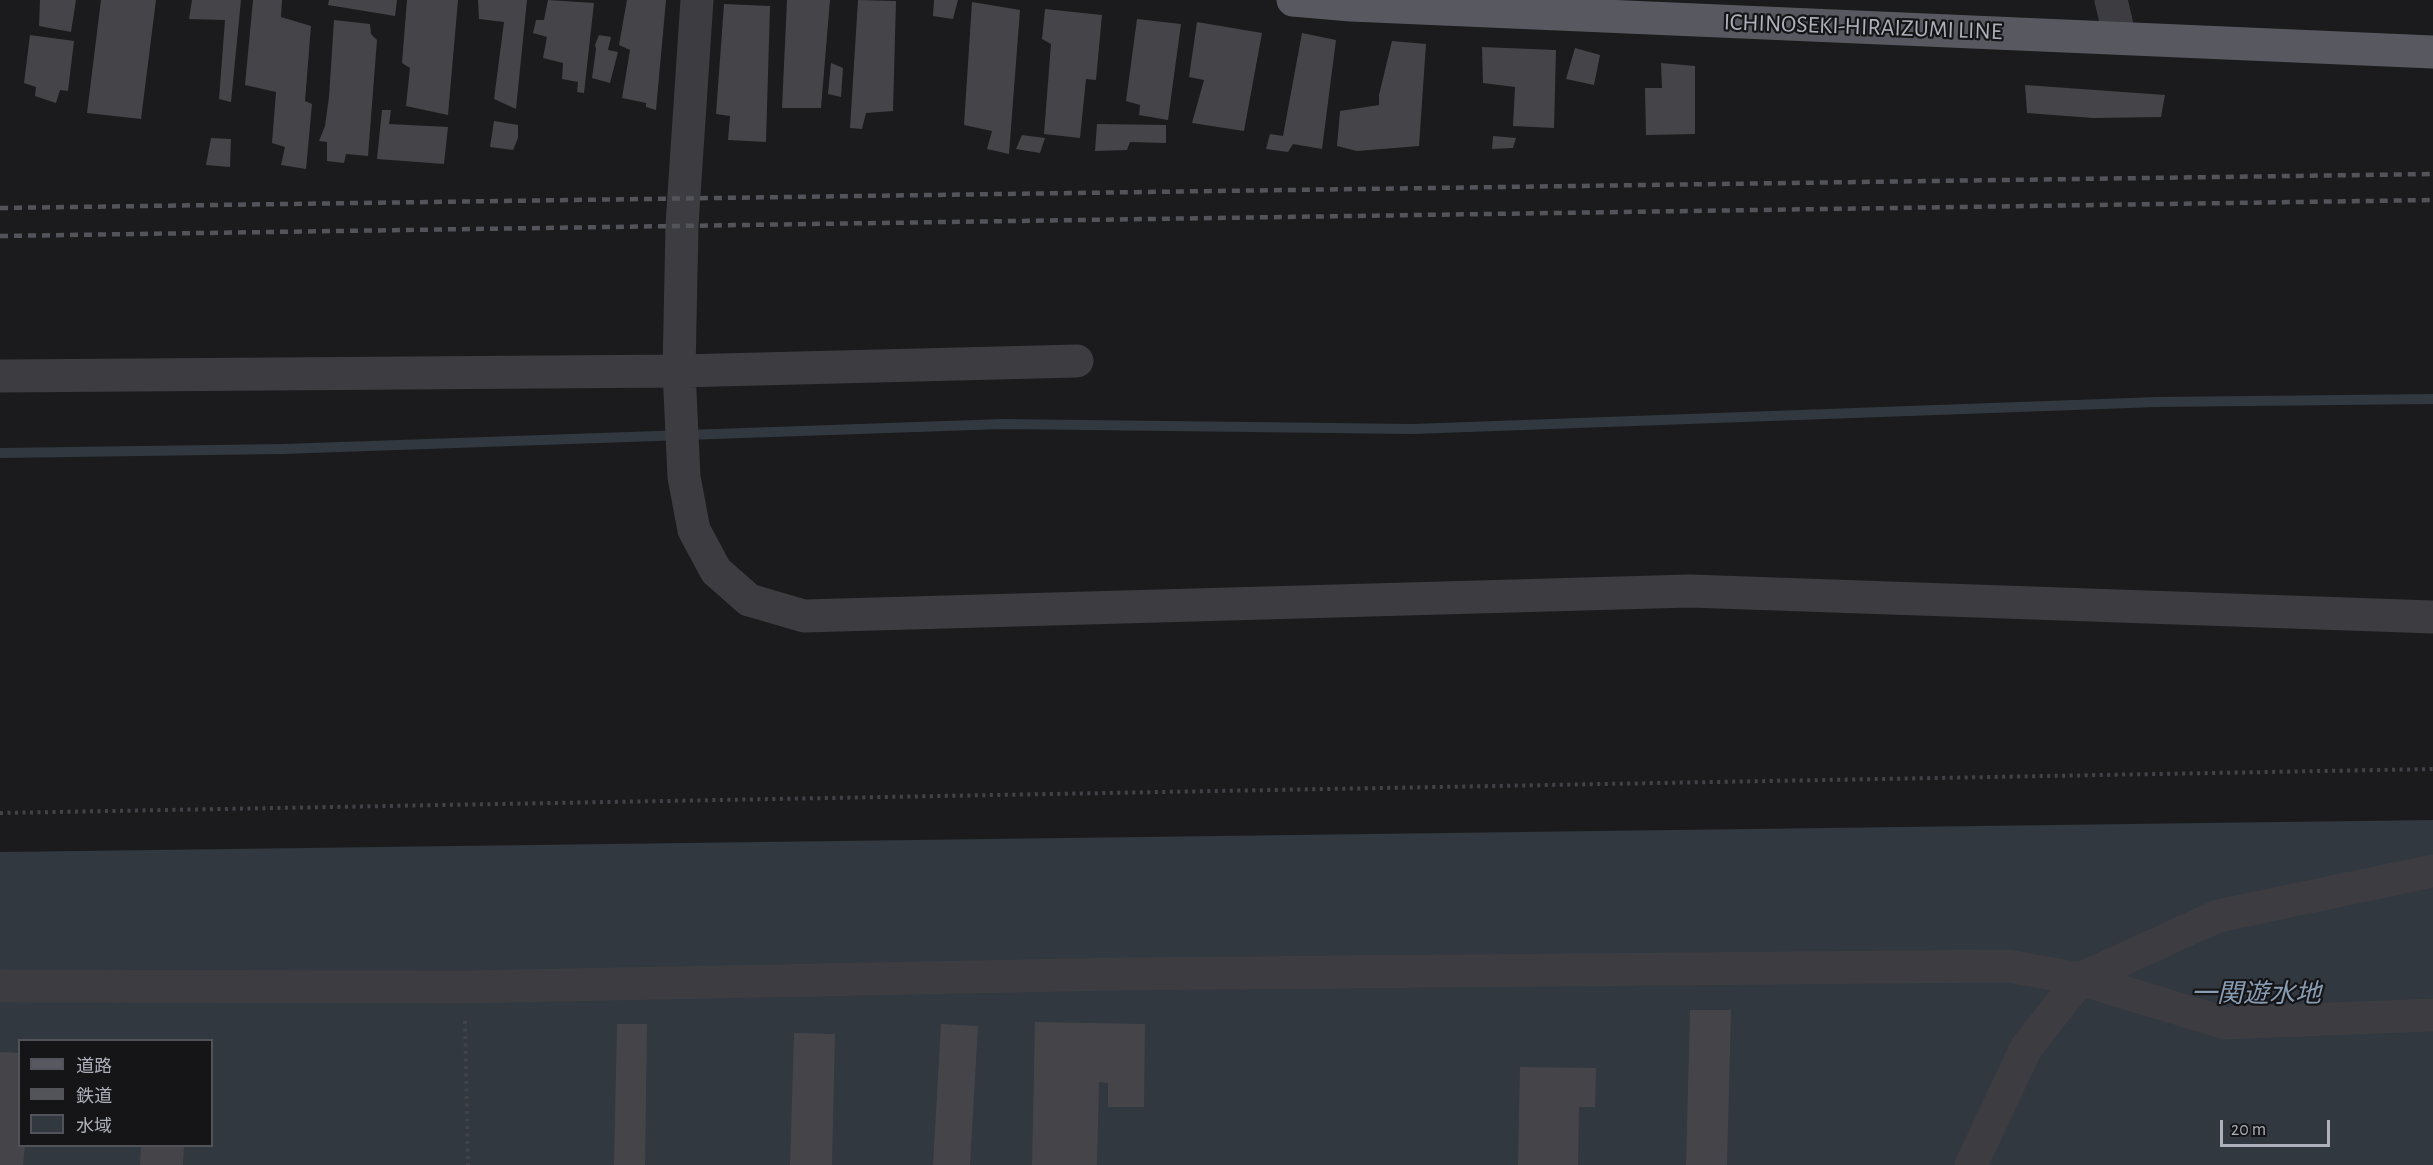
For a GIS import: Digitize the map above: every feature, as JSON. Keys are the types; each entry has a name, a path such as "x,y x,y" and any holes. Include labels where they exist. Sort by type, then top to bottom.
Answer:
{"main road":[{"name":"ICHINOSEKI-HIRAIZUMI LINE","path":"1293,0 1363,6 2433,52"}],"street":[{"path":"697,0 682,225 679,371 684,477 694,530 716,571 749,600 804,616 1690,591 2433,617"},
{"path":"2111,0 2120,38"},
{"path":"0,376 679,371 1077,361"},
{"path":"1971,1165 2026,1048 2080,980 2218,916 2433,871"},
{"path":"0,986 464,987 1120,974 2008,966 2080,980 2224,1023 2433,1016"}],"path":[{"path":"0,813 2433,769"},
{"path":"464,987 468,1165"}],"water":[{"name":"一関遊水地","path":"2433,820 2433,1165 0,1165 0,852"}],"building":[{"path":"40,0 76,0 71,32 39,26"},
{"path":"101,0 156,0 141,119 87,113"},
{"path":"192,0 241,0 231,102 219,99 225,20 189,19"},
{"path":"253,0 282,0 281,17 311,26 305,101 312,104 306,169 281,165 285,147 272,143 276,92 245,85"},
{"path":"329,0 397,0 395,16 328,5"},
{"path":"407,0 458,0 448,115 406,106 410,68 402,63"},
{"path":"478,0 527,0 516,109 494,99 504,22 479,19"},
{"path":"548,0 594,3 584,93 577,92 578,82 562,79 563,63 543,58 547,37 533,33 536,20 544,20"},
{"path":"627,0 666,0 656,110 646,107 646,103 622,98 630,50 619,45"},
{"path":"787,0 830,0 821,108 782,108"},
{"path":"858,0 896,1 893,111 866,113 862,129 850,128"},
{"path":"934,0 958,0 953,19 933,16"},
{"path":"972,2 1020,10 1009,154 987,149 992,131 964,125"},
{"path":"724,4 770,6 766,142 728,140 730,116 716,114"},
{"path":"1045,9 1102,15 1096,80 1086,79 1080,138 1044,134 1051,44 1042,39"},
{"path":"1137,19 1181,24 1168,120 1139,115 1140,105 1126,101"},
{"path":"334,20 370,24 371,34 377,40 368,156 346,154 344,163 327,161 327,142 319,141 325,126 329,97"},
{"path":"1197,22 1262,33 1244,131 1192,123 1204,80 1189,77"},
{"path":"1302,33 1336,40 1322,149 1293,144 1288,152 1266,149 1270,134 1283,136"},
{"path":"30,35 74,41 68,91 60,90 56,103 35,96 36,87 24,83"},
{"path":"599,35 611,37 608,50 618,52 610,83 592,78 595,45"},
{"path":"1392,41 1426,44 1419,146 1357,151 1337,146 1340,111 1379,105 1379,95"},
{"path":"1482,47 1556,50 1554,128 1513,126 1515,87 1483,83"},
{"path":"1575,48 1600,55 1594,85 1566,79"},
{"path":"831,63 843,68 841,97 828,94"},
{"path":"1661,63 1695,66 1695,134 1646,135 1645,88 1662,88"},
{"path":"2025,85 2165,95 2161,117 2093,118 2027,113"},
{"path":"382,110 391,110 389,124 448,127 444,164 377,159"},
{"path":"494,121 518,125 518,138 513,150 490,147"},
{"path":"1097,124 1166,125 1166,143 1130,142 1127,150 1095,151"},
{"path":"1022,135 1045,138 1040,153 1016,149"},
{"path":"1493,136 1516,138 1513,148 1492,149"},
{"path":"211,138 231,139 230,167 206,165"},
{"path":"1690,1010 1731,1010 1727,1165 1686,1165"},
{"path":"1035,1022 1145,1024 1144,1107 1108,1107 1108,1083 1099,1082 1097,1165 1032,1165"},
{"path":"617,1024 647,1024 645,1165 614,1165"},
{"path":"941,1024 978,1026 970,1165 933,1165"},
{"path":"794,1033 835,1034 832,1165 790,1165"},
{"path":"0,1052 18,1053 18,1147 25,1147 23,1165 0,1165"},
{"path":"1520,1067 1596,1068 1595,1107 1579,1107 1578,1165 1518,1165"},
{"path":"141,1147 184,1147 183,1165 140,1165"}],"waterway":[{"path":"0,453 283,449 1003,424 1413,429 2157,402 2433,399"}],"railway":[{"path":"0,208 2433,174"},
{"path":"0,236 2433,200"}]}
